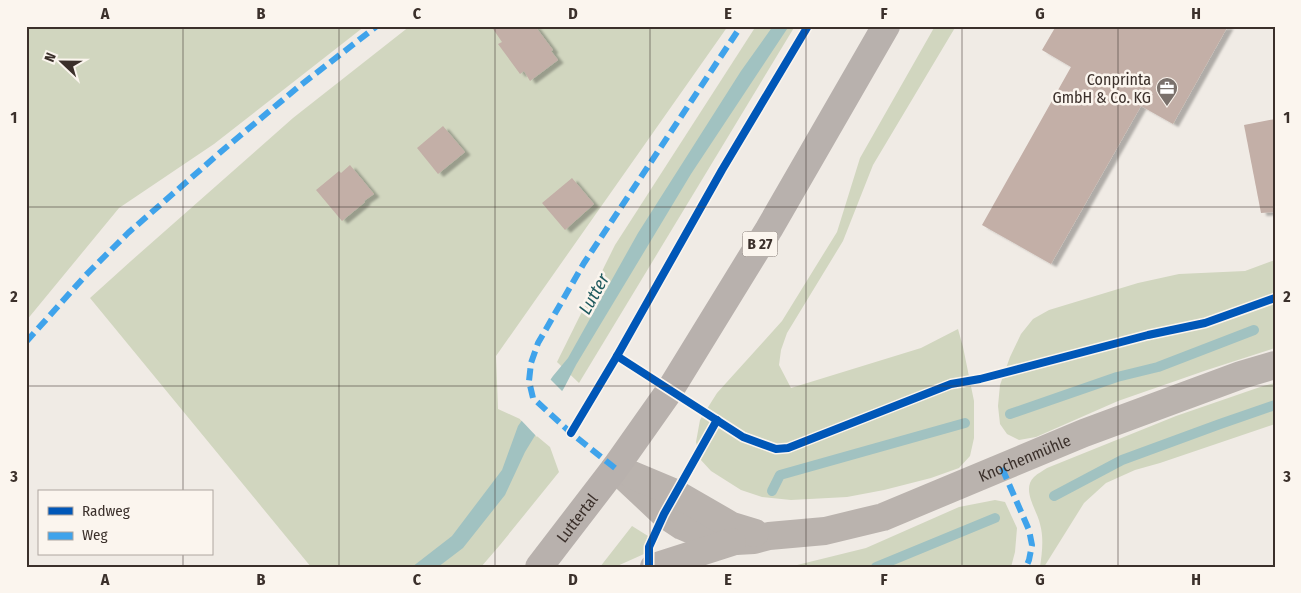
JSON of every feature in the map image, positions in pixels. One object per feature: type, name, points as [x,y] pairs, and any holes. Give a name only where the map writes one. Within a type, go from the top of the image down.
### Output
[{"type":"main road","name":"B 27","points":[[615,468],[670,390],[737,284],[886,26]]},
{"type":"main road","name":"Luttertal","points":[[539,567],[615,468]]},
{"type":"street","name":"Knochenmühle","points":[[615,468],[664,514],[682,526],[703,535],[736,541],[754,540],[769,536],[826,532],[883,518],[1084,433],[1241,375],[1275,365]]},
{"type":"street","name":"Knochenmühle","points":[[615,468],[675,494],[732,526],[769,536]]},
{"type":"street","points":[[654,567],[736,541]]},
{"type":"green space","points":[[26,26],[365,26],[214,144],[119,208],[26,321]]},
{"type":"green space","points":[[410,26],[728,26],[496,356],[498,409],[520,419],[550,447],[559,472],[481,567],[311,567],[90,298],[293,118]]},
{"type":"green space","points":[[756,26],[795,26],[579,383],[557,362],[615,245]]},
{"type":"green space","points":[[935,26],[956,26],[873,165],[843,241],[787,333],[781,350],[779,365],[791,388],[921,348],[958,329],[974,401],[974,438],[970,456],[959,468],[931,478],[847,497],[791,500],[762,497],[741,490],[711,471],[700,459],[696,442],[700,420],[717,393],[782,321],[837,232],[860,158]]},
{"type":"green space","points":[[1275,260],[1275,348],[1118,401],[1036,437],[1019,440],[1007,434],[1000,424],[998,406],[1000,385],[1021,334],[1033,319],[1049,310],[1138,283],[1179,274],[1245,271]]},
{"type":"green space","points":[[1275,383],[1275,424],[1135,470],[1106,483],[1084,503],[1044,567],[1040,567],[1042,535],[1029,494],[1030,482],[1036,476],[1047,468],[1176,416]]},
{"type":"green space","points":[[995,500],[1005,502],[1017,528],[1015,552],[1011,567],[789,567],[866,548],[959,507]]},
{"type":"green space","points":[[632,526],[648,536],[644,547],[644,554],[615,567],[600,567]]},
{"type":"water","points":[[773,26],[789,26],[691,174],[525,452],[505,495],[463,548],[438,567],[412,567],[452,536],[502,470],[518,426],[568,358],[638,233],[741,71]]},
{"type":"pier","points":[[549,378],[564,393],[537,437],[520,419]]},
{"type":"building","points":[[491,26],[535,26],[558,60],[530,81],[524,71],[520,74],[498,44],[502,42]]},
{"type":"building","points":[[1056,26],[1228,26],[1173,124],[1141,106],[1051,264],[982,225],[1071,67],[1042,50]]},
{"type":"building","points":[[1275,119],[1275,212],[1261,213],[1244,125]]},
{"type":"building","points":[[443,126],[465,152],[438,174],[417,148]]},
{"type":"building","points":[[350,165],[374,194],[342,221],[316,190],[339,171],[341,173]]},
{"type":"building","points":[[572,178],[594,204],[565,230],[542,203]]},
{"type":"waterway","points":[[1010,414],[1117,377],[1158,367],[1254,330]]},
{"type":"waterway","points":[[1054,496],[1122,460],[1275,405]]},
{"type":"waterway","points":[[772,491],[780,475],[965,423]]},
{"type":"waterway","points":[[876,567],[995,518]]},
{"type":"marked path","points":[[26,342],[86,275],[128,233],[297,88],[377,26]]},
{"type":"marked path","points":[[615,468],[571,433],[533,398],[529,381],[531,363],[538,343],[584,263],[741,26]]},
{"type":"marked path","points":[[1002,468],[1029,530],[1032,545],[1026,567]]},
{"type":"cycle path","points":[[571,433],[617,356],[722,170],[808,26]]},
{"type":"cycle path","points":[[617,356],[743,437],[776,449],[788,448],[951,384],[980,379],[1148,335],[1205,323],[1275,298]]},
{"type":"cycle path","points":[[649,567],[649,547],[664,514],[717,420]]},
{"type":"place","name":"Conprinta GmbH & Co. KG","points":[[1167,107]]},
{"type":"water label","name":"Lutter","points":[[594,294]]}]
